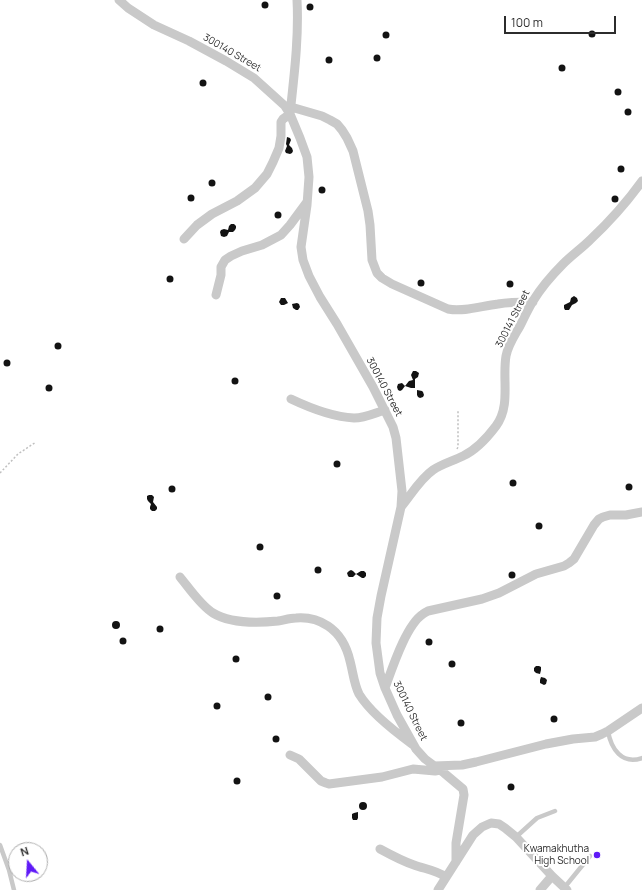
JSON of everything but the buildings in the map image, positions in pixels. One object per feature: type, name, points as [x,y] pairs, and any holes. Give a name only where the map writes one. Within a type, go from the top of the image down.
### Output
[{"type":"street","name":"300140 Street","points":[[119,0],[128,8],[154,25],[226,61],[254,78],[290,111],[307,157],[309,177],[308,200],[301,247],[303,260],[309,276],[320,297],[370,381],[393,427],[396,438],[402,491],[401,507],[377,618],[376,643],[380,673],[397,715],[414,745],[425,759],[463,790],[464,795],[456,843],[456,862]]},
{"type":"street","points":[[184,238],[197,225],[212,214],[237,201],[256,188],[267,174],[273,162],[279,148],[281,122],[290,111],[298,30],[297,0]]},
{"type":"street","points":[[290,111],[322,116],[337,124],[347,138],[352,151],[368,211],[372,260],[377,273],[382,278],[448,309],[465,310],[498,304],[533,302]]},
{"type":"street","name":"300141 Street","points":[[401,507],[432,471],[464,456],[475,449],[485,440],[497,425],[504,410],[506,354],[533,302],[563,263],[591,240],[627,201],[642,181]]},
{"type":"street","points":[[216,295],[221,275],[221,267],[225,260],[242,251],[262,245],[281,235],[308,200]]},
{"type":"street","points":[[291,399],[310,408],[340,416],[355,418],[385,410]]},
{"type":"street","points":[[385,688],[398,652],[408,632],[422,614],[428,611],[467,603],[500,593],[536,574],[564,566],[574,559],[599,519],[610,515],[626,515],[642,512]]},
{"type":"street","points":[[180,577],[204,606],[223,618],[240,622],[280,621],[296,618],[308,618],[328,626],[336,632],[346,649],[356,685],[363,700],[371,710],[414,745]]},
{"type":"street","points":[[290,755],[299,759],[322,781],[329,784],[382,777],[413,769],[435,770],[437,768],[476,762],[546,744],[595,737],[608,732],[642,708]]},
{"type":"street","points":[[438,890],[473,835],[482,827],[491,823],[499,824],[516,837],[566,889]]},
{"type":"street","points":[[380,849],[398,859],[436,872],[446,878]]},
{"type":"street","points":[[540,890],[552,876]]},
{"type":"lane","points":[[608,732],[609,740],[615,752],[624,758],[631,760],[638,760],[642,758]]},
{"type":"lane","points":[[516,837],[537,818],[555,811]]},
{"type":"lane","points":[[0,845],[14,890]]},
{"type":"lane","points":[[566,889],[590,856]]},
{"type":"path","points":[[453,460],[458,447],[458,411]]},
{"type":"path","points":[[0,473],[18,454],[36,442]]},
{"type":"place","name":"Kwamakhutha High School","points":[[597,855]]}]
